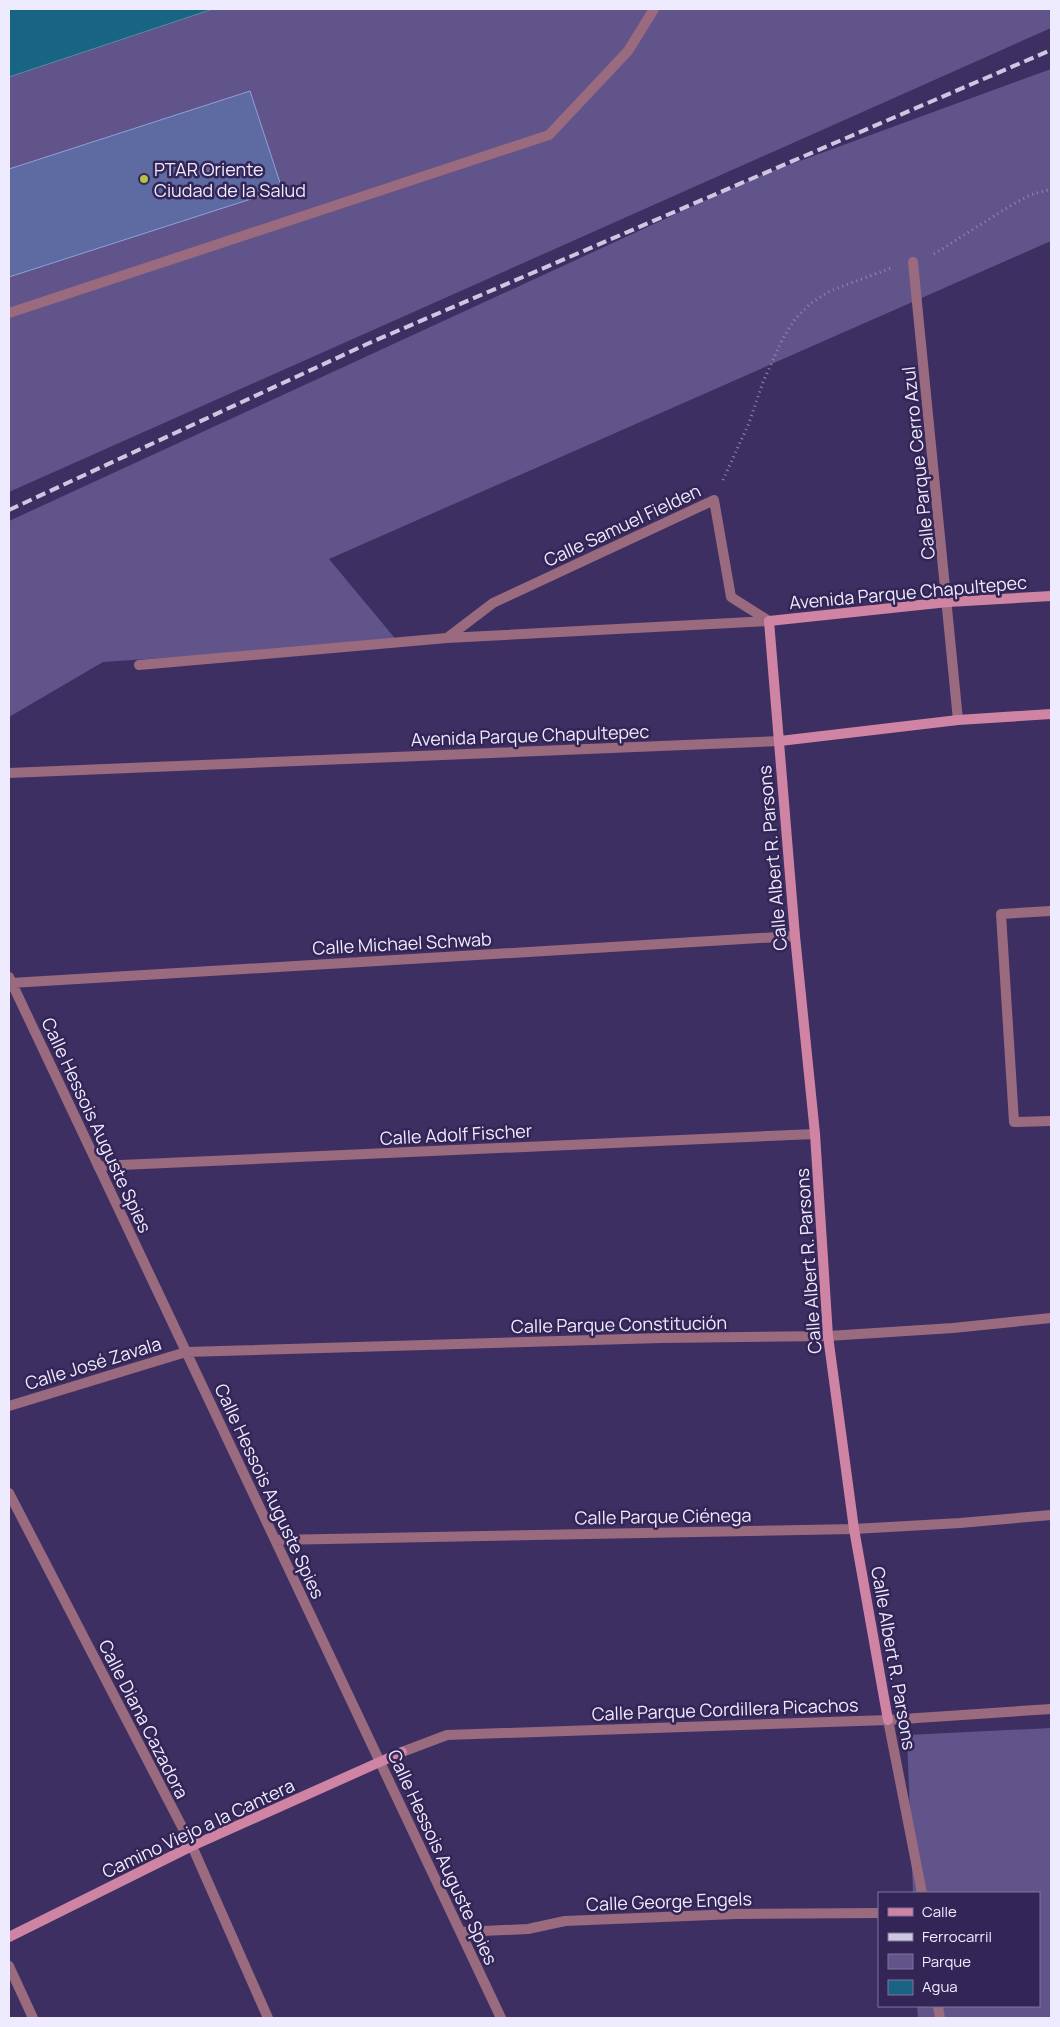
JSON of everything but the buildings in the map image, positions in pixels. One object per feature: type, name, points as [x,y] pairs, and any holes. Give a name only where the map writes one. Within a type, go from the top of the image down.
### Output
[{"type":"street","points":[[9,313],[550,135],[628,51],[654,9]]},
{"type":"street","name":"Calle Parque Cerro Azul","points":[[913,262],[948,602],[958,720]]},
{"type":"street","name":"Calle Samuel Fielden","points":[[447,638],[493,603],[714,500],[731,597],[769,621]]},
{"type":"street","name":"Avenida Parque Chapultepec","points":[[139,665],[447,638],[769,621],[948,602],[1051,596]]},
{"type":"street","name":"Calle Albert R. Parsons","points":[[769,621],[795,936],[816,1134],[828,1336],[854,1529],[888,1720],[922,1892]]},
{"type":"street","name":"Avenida Parque Chapultepec","points":[[9,773],[780,741],[958,720],[1051,714]]},
{"type":"street","points":[[1051,911],[1000,914],[1014,1122],[1051,1121]]},
{"type":"street","name":"Calle Michael Schwab","points":[[10,982],[795,936]]},
{"type":"street","name":"Calle Hessois Auguste Spies","points":[[10,982],[502,2018]]},
{"type":"street","name":"Calle Adolf Fischer","points":[[98,1166],[816,1134]]},
{"type":"street","name":"Calle Parque Constitución","points":[[186,1352],[661,1338],[828,1336],[953,1328],[1051,1318]]},
{"type":"street","name":"Calle José Zavala","points":[[9,1406],[186,1352]]},
{"type":"street","name":"Calle Diana Cazadora","points":[[9,1492],[192,1846],[268,2018]]},
{"type":"street","name":"Calle Parque Ciénega","points":[[275,1540],[854,1529],[960,1523],[1051,1515]]},
{"type":"street","name":"Calle Parque Cordillera Picachos","points":[[402,1752],[447,1735],[888,1720],[1051,1709]]},
{"type":"street","name":"Camino Viejo a la Cantera","points":[[9,1937],[192,1846],[402,1752]]},
{"type":"street","name":"Calle George Engels","points":[[461,1932],[528,1928],[565,1921],[584,1920],[736,1914],[878,1913]]},
{"type":"street","points":[[9,1966],[33,2018]]},
{"type":"path","points":[[714,500],[749,423],[763,382],[782,340],[795,320],[811,303],[830,291],[933,254],[953,244],[990,217],[1030,196],[1051,189]]},
{"type":"green space","points":[[213,9],[1051,9],[1051,28],[9,492],[9,77]]},
{"type":"green space","points":[[1051,69],[1051,241],[329,559],[398,642],[103,662],[9,717],[9,521],[756,177]]},
{"type":"green space","points":[[1051,1728],[1051,2018],[918,2018],[917,2007],[1040,2007],[1040,1892],[913,1892],[907,1735]]},
{"type":"water","points":[[9,9],[213,9],[9,77]]},
{"type":"railway","points":[[9,510],[367,344],[1051,50]]},
{"type":"place","name":"PTAR Oriente Ciudad de la Salud","points":[[144,179]]}]
